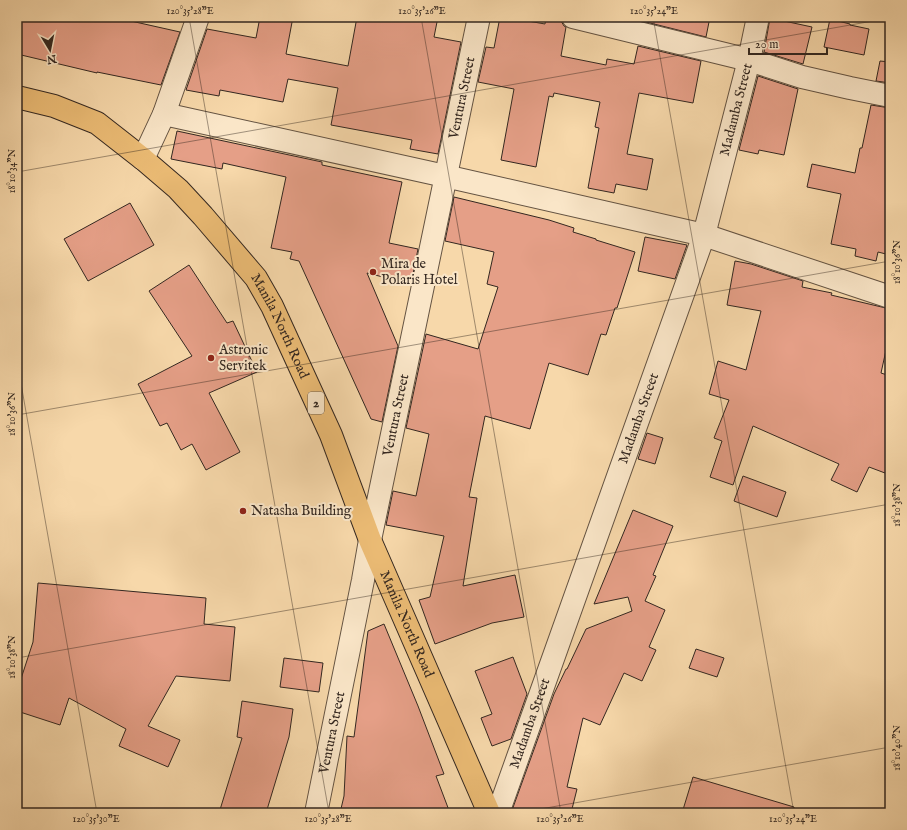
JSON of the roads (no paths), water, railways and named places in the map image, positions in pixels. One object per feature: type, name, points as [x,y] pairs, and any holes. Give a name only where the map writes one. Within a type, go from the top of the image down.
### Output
[{"type":"highway","name":"Manila North Road","points":[[17,97],[54,106],[97,123],[178,189],[256,278],[272,306],[331,435],[370,540],[489,813]]},
{"type":"street","points":[[143,159],[164,114],[198,17]]},
{"type":"street","name":"Ventura Street","points":[[316,813],[370,540],[479,17]]},
{"type":"street","points":[[573,17],[749,60],[802,77],[890,96]]},
{"type":"street","name":"Madamba Street","points":[[498,813],[704,235],[749,60],[758,17]]},
{"type":"street","points":[[164,114],[704,235],[890,297]]},
{"type":"place","name":"Mira de Polaris Hotel","points":[[373,272]]},
{"type":"place","name":"Astronic Servitek","points":[[211,358]]},
{"type":"place","name":"Natasha Building","points":[[243,511]]}]
